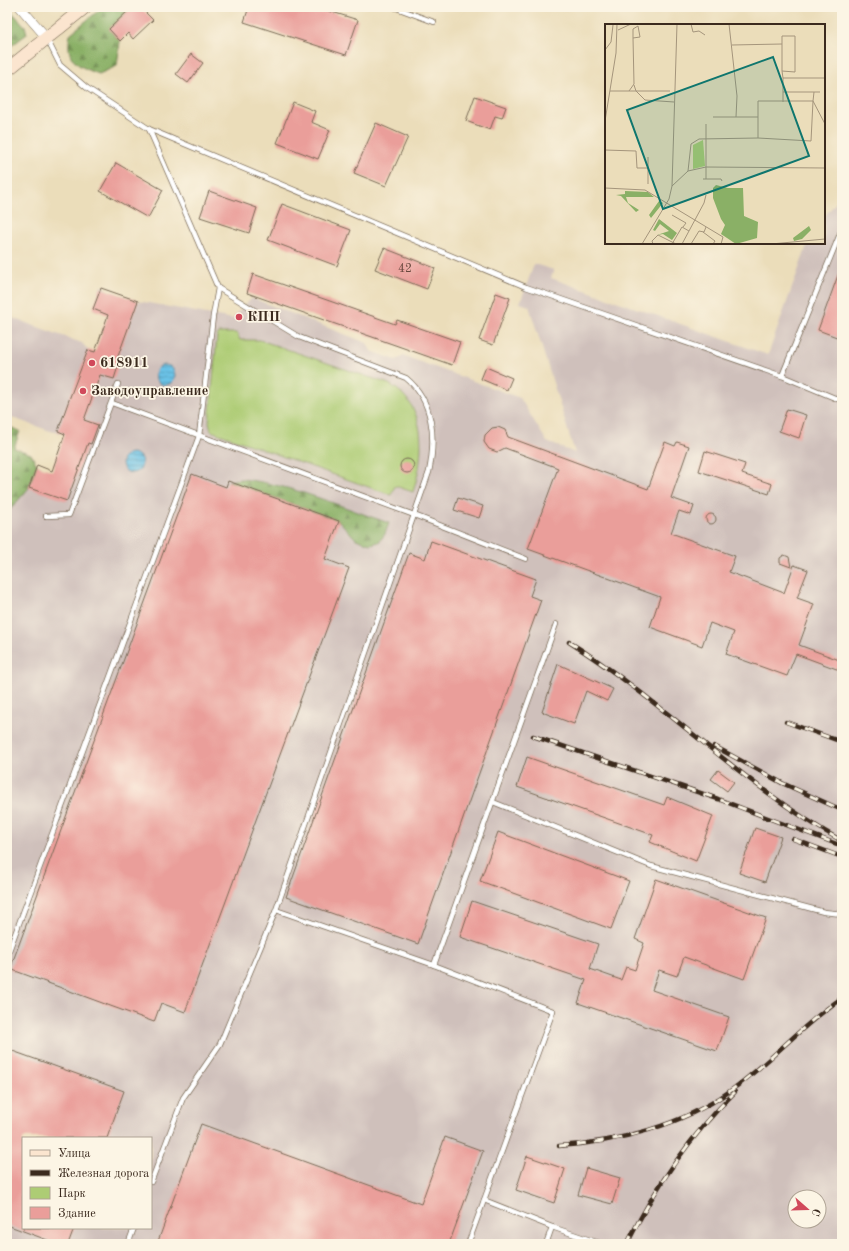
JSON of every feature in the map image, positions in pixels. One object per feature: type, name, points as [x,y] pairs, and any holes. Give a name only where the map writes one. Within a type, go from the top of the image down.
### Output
[{"type":"street","points":[[20,7],[46,38]]},
{"type":"street","points":[[7,70],[85,7]]},
{"type":"lane","points":[[394,7],[434,22]]},
{"type":"lane","points":[[46,38],[60,65],[88,88],[149,129],[526,287],[782,376],[842,401]]},
{"type":"lane","points":[[7,956],[199,436],[213,316],[218,288],[149,129]]},
{"type":"lane","points":[[782,376],[842,229]]},
{"type":"lane","points":[[152,1179],[183,1098],[220,1044],[276,910],[429,472],[433,445],[433,432],[428,409],[416,387],[396,373],[299,337],[218,288]]},
{"type":"lane","points":[[46,516],[69,515],[118,384]]},
{"type":"lane","points":[[112,403],[414,515],[526,559]]},
{"type":"lane","points":[[434,965],[494,802],[556,624]]},
{"type":"lane","points":[[494,802],[651,866],[824,912],[842,914]]},
{"type":"lane","points":[[276,910],[434,965],[553,1011],[468,1244]]},
{"type":"lane","points":[[484,1200],[552,1227],[602,1244]]},
{"type":"lane","points":[[546,1244],[552,1227]]},
{"type":"lane","points":[[128,1244],[134,1229]]},
{"type":"shaded area","points":[[842,195],[842,1244],[7,1244],[7,513],[28,489],[37,465],[52,471],[65,434],[50,431],[7,416],[7,316],[82,343],[88,350],[95,352],[108,315],[93,309],[101,286],[106,287],[105,289],[138,301],[233,319],[252,298],[367,343],[371,351],[396,360],[404,356],[520,398],[547,442],[575,453],[529,306],[520,303],[534,264],[554,270],[551,278],[768,355],[808,244],[825,244],[825,216]]},
{"type":"green space","points":[[7,7],[25,26],[27,34],[7,49],[7,37],[10,34],[7,29]]},
{"type":"green space","points":[[103,7],[132,7],[109,29],[120,41],[117,66],[99,74],[78,65],[74,61],[69,50],[69,43],[70,34]]},
{"type":"green space","points":[[219,333],[237,333],[240,340],[260,340],[389,384],[402,393],[411,405],[417,418],[420,432],[420,462],[413,492],[395,486],[391,495],[211,431],[209,422],[217,336]]},
{"type":"green space","points":[[7,426],[20,431],[14,448],[31,454],[37,465],[28,489],[7,513]]},
{"type":"green space","points":[[241,479],[297,491],[389,523],[385,534],[379,542],[370,544],[356,539],[339,521],[228,481]]},
{"type":"water","points":[[165,365],[172,368],[175,375],[172,382],[165,385],[158,382],[155,375],[158,368]]},
{"type":"water","points":[[132,453],[139,456],[142,463],[139,470],[132,473],[125,470],[122,463],[125,456]]},
{"type":"building","points":[[132,7],[140,7],[153,20],[133,39],[128,33],[120,41],[109,29]]},
{"type":"building","points":[[249,7],[316,7],[358,20],[346,55],[244,22]]},
{"type":"building","points":[[191,54],[203,63],[188,83],[176,74]]},
{"type":"building","points":[[475,96],[506,107],[502,118],[495,116],[490,130],[466,121]]},
{"type":"building","points":[[293,102],[315,111],[311,122],[330,130],[318,159],[277,143]]},
{"type":"building","points":[[376,123],[408,137],[386,186],[354,173]]},
{"type":"building","points":[[116,163],[163,190],[148,218],[100,191]]},
{"type":"building","points":[[209,191],[257,208],[249,233],[200,217]]},
{"type":"building","points":[[282,204],[351,230],[337,266],[268,240]]},
{"type":"building","points":[[384,248],[435,268],[427,289],[375,269]]},
{"type":"building","points":[[841,267],[842,268],[842,339],[818,330]]},
{"type":"building","points":[[253,274],[395,324],[397,320],[460,342],[452,365],[247,293]]},
{"type":"building","name":"Заводоуправление","points":[[101,288],[138,301],[117,359],[120,360],[114,379],[100,375],[84,420],[98,425],[91,444],[88,443],[67,501],[29,488],[37,465],[52,471],[65,434],[58,431],[70,397],[88,350],[95,352],[108,315],[93,309]]},
{"type":"building","points":[[496,293],[510,298],[493,345],[479,340]]},
{"type":"building","points":[[486,367],[512,378],[507,390],[481,379]]},
{"type":"building","points":[[787,409],[806,415],[799,438],[779,431]]},
{"type":"building","points":[[498,427],[505,430],[508,437],[648,489],[665,442],[675,446],[677,442],[689,446],[671,498],[694,506],[691,515],[679,511],[671,533],[735,556],[729,572],[784,593],[794,565],[808,570],[797,598],[814,604],[799,645],[842,661],[842,671],[796,654],[787,676],[726,654],[734,632],[710,623],[702,646],[650,627],[660,597],[528,549],[558,468],[505,448],[497,452],[489,449],[484,442],[485,435],[492,428]]},
{"type":"building","points":[[705,451],[745,464],[742,474],[772,484],[769,494],[699,471]]},
{"type":"building","points":[[404,459],[410,459],[414,463],[414,469],[410,473],[404,473],[400,469],[400,463]]},
{"type":"building","points":[[192,474],[226,487],[228,481],[339,521],[325,559],[349,568],[185,1012],[161,1003],[154,1022],[10,969]]},
{"type":"building","points":[[458,498],[483,506],[479,518],[454,510]]},
{"type":"building","points":[[709,514],[713,514],[715,515],[715,523],[709,524],[706,521],[706,517]]},
{"type":"building","points":[[431,541],[536,579],[530,596],[541,600],[418,944],[286,897],[409,553],[425,559]]},
{"type":"building","points":[[784,555],[789,557],[791,567],[780,563],[780,558]]},
{"type":"building","points":[[558,664],[613,689],[607,701],[586,691],[574,724],[542,712]]},
{"type":"building","points":[[527,757],[664,805],[667,797],[713,816],[696,861],[650,842],[653,835],[517,787]]},
{"type":"building","points":[[718,770],[734,782],[727,791],[711,779]]},
{"type":"building","points":[[755,828],[781,837],[765,882],[739,873]]},
{"type":"building","points":[[498,832],[629,881],[611,929],[480,881]]},
{"type":"building","points":[[656,879],[766,918],[744,979],[684,957],[677,976],[659,970],[652,990],[729,1017],[717,1051],[578,1003],[586,980],[460,937],[472,901],[598,944],[590,969],[621,980],[626,967],[635,970],[644,943],[635,939]]},
{"type":"building","points":[[7,1049],[124,1091],[107,1137],[22,1137],[22,1229],[74,1229],[68,1244],[58,1244],[7,1225]]},
{"type":"building","points":[[201,1124],[421,1204],[445,1137],[483,1151],[449,1244],[157,1244]]},
{"type":"building","points":[[527,1156],[565,1169],[554,1203],[516,1190]]},
{"type":"building","points":[[586,1168],[620,1178],[612,1204],[578,1195]]},
{"type":"railway","points":[[569,642],[638,691],[737,770],[771,795],[842,841]]},
{"type":"railway","points":[[786,722],[842,742]]},
{"type":"railway","points":[[533,736],[718,799],[842,846]]},
{"type":"railway","points":[[714,746],[782,783],[842,810]]},
{"type":"railway","points":[[793,839],[842,857]]},
{"type":"railway","points":[[559,1146],[604,1141],[626,1136],[670,1123],[691,1114],[711,1103],[745,1080],[813,1020],[842,998]]},
{"type":"railway","points":[[627,1244],[661,1183],[703,1126],[735,1092]]},
{"type":"place","name":"КПП","points":[[239,317]]},
{"type":"place","name":"618911","points":[[92,363]]},
{"type":"place","name":"Заводоуправление","points":[[83,391]]}]
